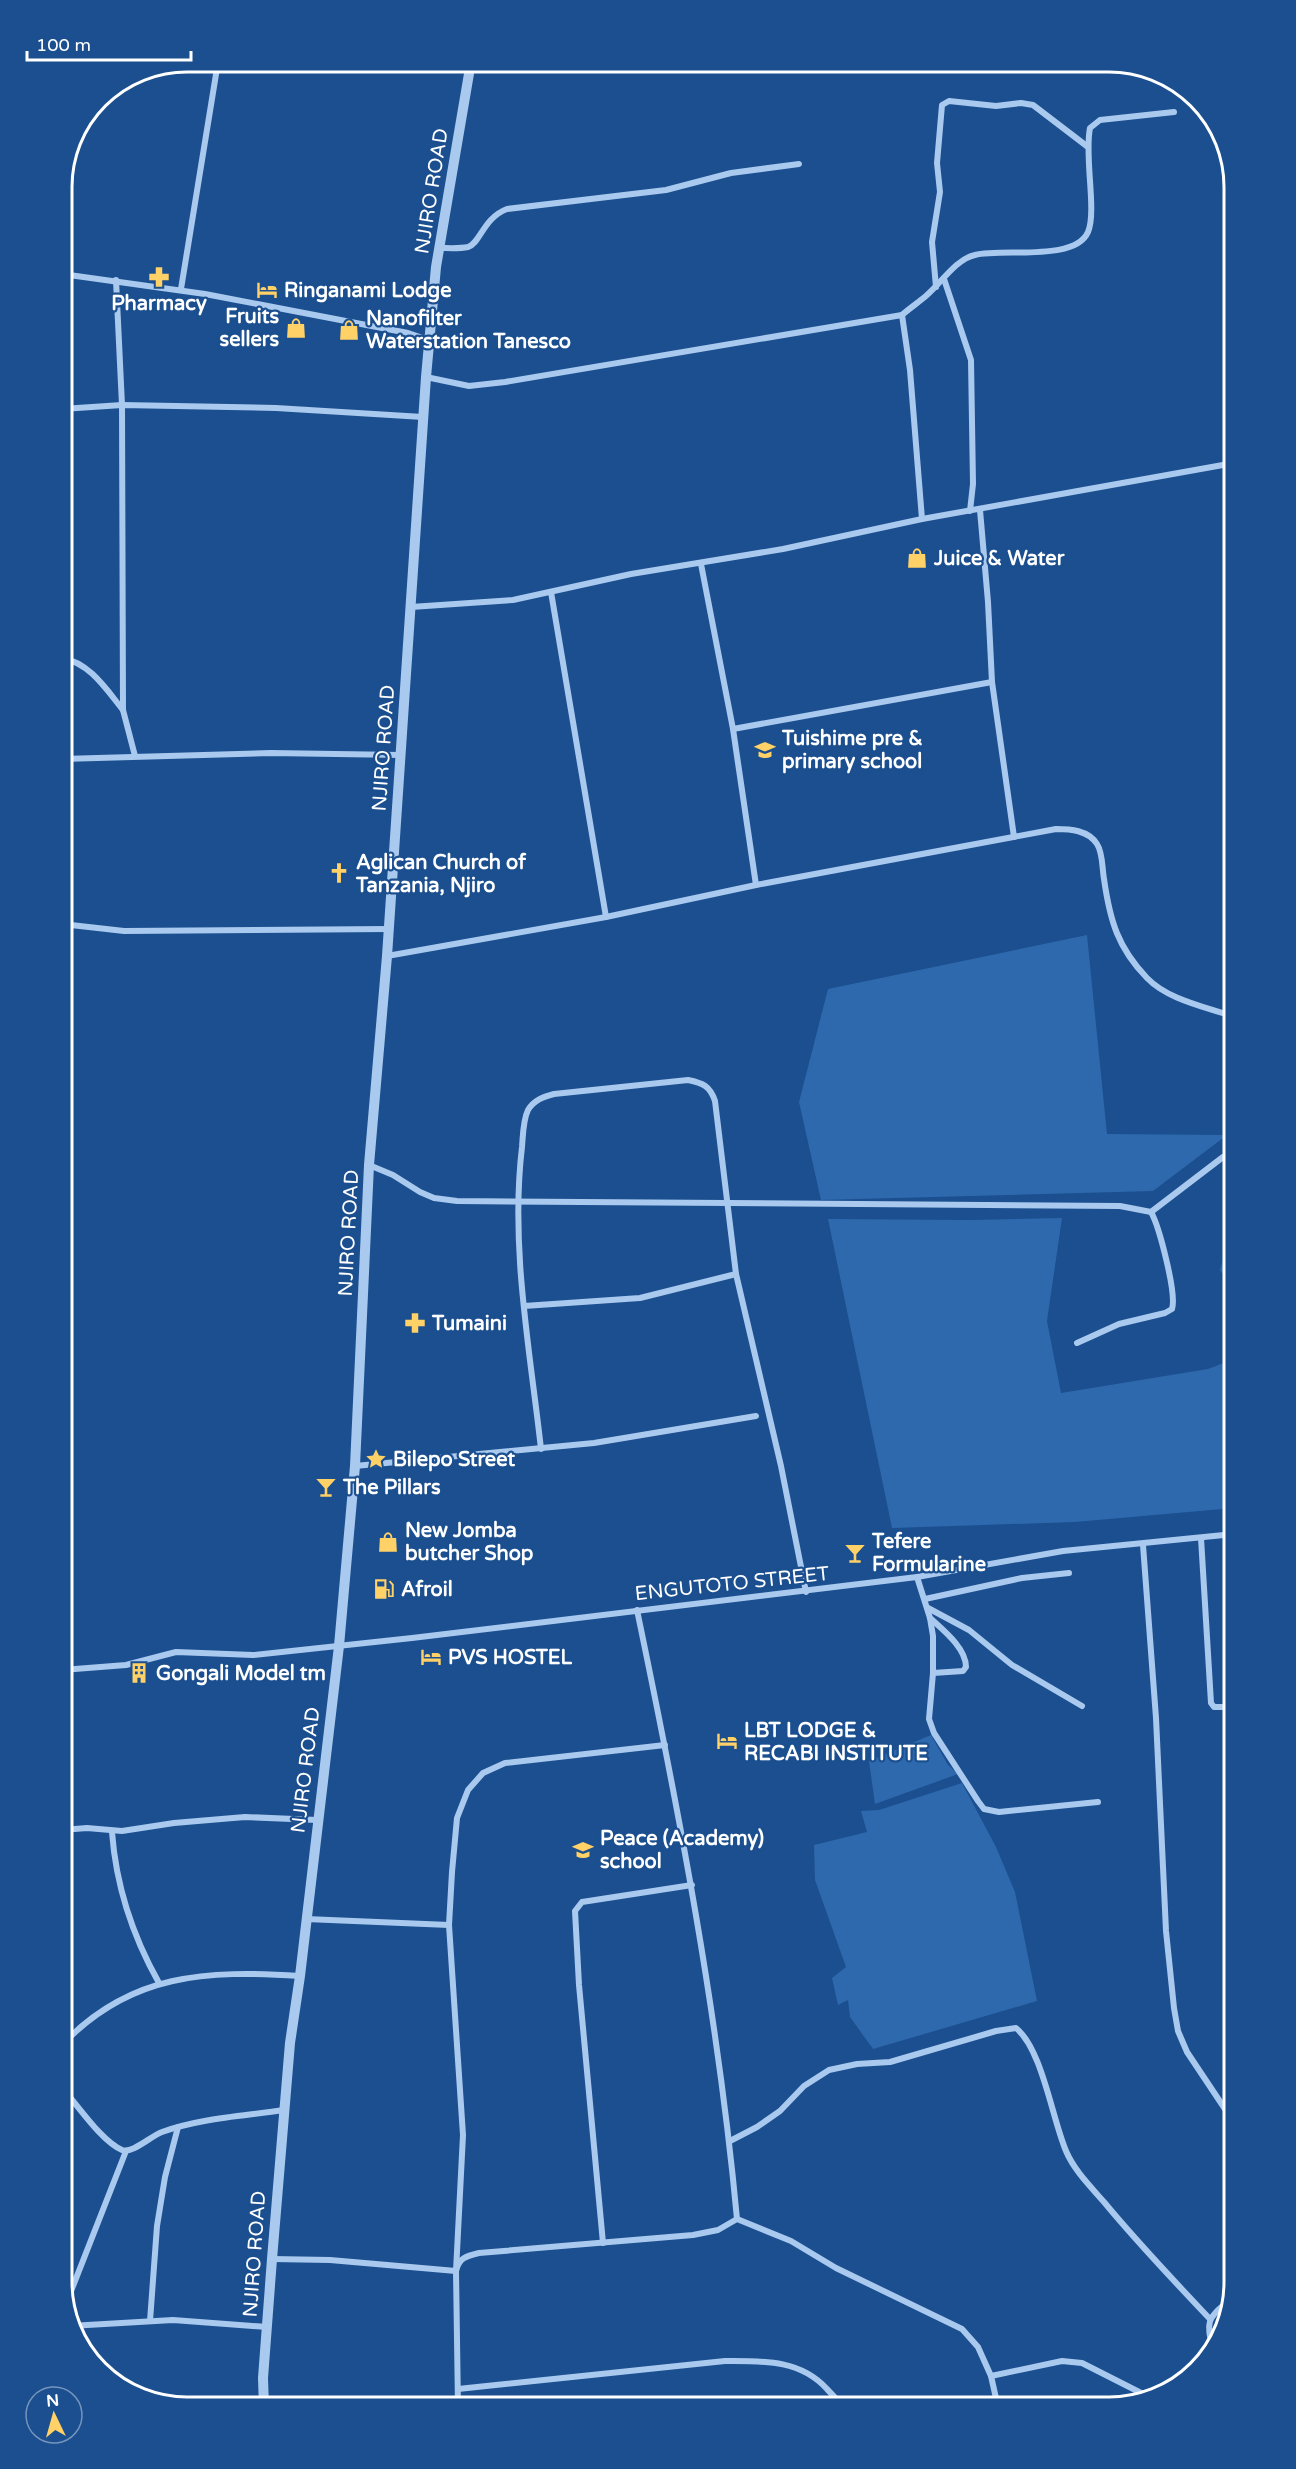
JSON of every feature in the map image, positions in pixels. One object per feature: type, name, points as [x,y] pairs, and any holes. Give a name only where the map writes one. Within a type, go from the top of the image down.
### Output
[{"type":"street","points":[[181,290],[216,72]]},
{"type":"street","name":"NJIRO ROAD","points":[[264,2397],[263,2378],[290,2043],[339,1646],[356,1466],[369,1165],[389,929],[429,340],[439,248],[469,72]]},
{"type":"street","points":[[936,287],[932,242],[940,192],[937,163],[942,105],[949,101],[996,106],[1022,103],[1033,105],[1088,147]]},
{"type":"street","points":[[426,377],[469,386],[505,382],[902,315],[936,287],[961,261],[974,255],[992,252],[1052,251],[1069,248],[1079,243],[1088,233],[1090,218],[1088,147],[1090,128],[1100,120],[1174,112]]},
{"type":"street","points":[[439,248],[469,247],[478,240],[489,219],[507,209],[666,190],[731,173],[799,164]]},
{"type":"street","points":[[72,275],[181,290],[408,333],[429,340]]},
{"type":"street","points":[[944,279],[971,360],[973,484],[970,511]]},
{"type":"street","points":[[116,280],[122,405],[123,710],[135,756]]},
{"type":"street","points":[[902,315],[910,370],[922,519]]},
{"type":"street","points":[[72,408],[122,405],[276,408],[423,417]]},
{"type":"street","points":[[411,607],[513,600],[631,574],[701,564],[922,519],[1224,465]]},
{"type":"street","points":[[980,510],[992,682],[1014,837]]},
{"type":"street","points":[[701,564],[733,729],[756,885]]},
{"type":"street","points":[[551,592],[606,917]]},
{"type":"street","points":[[72,660],[88,669],[123,710]]},
{"type":"street","points":[[733,729],[992,682]]},
{"type":"street","points":[[72,759],[271,753],[401,755]]},
{"type":"street","points":[[387,956],[606,917],[756,885],[1056,829],[1071,829],[1088,835],[1097,843],[1101,853],[1108,907],[1114,929],[1123,948],[1147,978],[1160,990],[1224,1013]]},
{"type":"street","points":[[72,925],[124,931],[389,929]]},
{"type":"street","points":[[542,1449],[524,1306],[518,1200],[526,1115],[534,1102],[554,1094],[688,1080],[700,1082],[711,1088],[715,1101],[736,1274],[781,1466],[806,1592]]},
{"type":"street","points":[[1150,1212],[1223,1157]]},
{"type":"street","points":[[369,1165],[393,1175],[434,1198],[457,1201],[1120,1206],[1150,1212],[1156,1222],[1161,1240],[1174,1306],[1165,1313],[1119,1324],[1077,1343]]},
{"type":"street","points":[[524,1306],[640,1298],[736,1274]]},
{"type":"street","points":[[356,1466],[542,1449],[658,1433],[756,1416]]},
{"type":"street","name":"ENGUTOTO STREET","points":[[72,1669],[126,1665],[183,1652],[253,1655],[806,1592],[917,1577],[1063,1551],[1143,1545],[1224,1535]]},
{"type":"street","points":[[1201,1538],[1211,1703],[1214,1707],[1224,1708]]},
{"type":"street","points":[[1143,1545],[1156,1718],[1166,1931],[1174,2008],[1178,2031],[1186,2052],[1224,2108]]},
{"type":"street","points":[[925,1599],[1022,1578],[1069,1572]]},
{"type":"street","points":[[917,1577],[930,1618],[933,1673],[929,1709],[934,1733],[984,1809],[999,1812],[1098,1802]]},
{"type":"street","points":[[927,1607],[969,1630],[1012,1665],[1082,1706]]},
{"type":"street","points":[[637,1610],[692,1885],[730,2141],[737,2219]]},
{"type":"street","points":[[930,1618],[954,1643],[966,1662],[963,1671],[933,1673]]},
{"type":"street","points":[[458,2397],[456,2271],[463,2135],[449,1925],[457,1818],[468,1790],[483,1773],[505,1763],[665,1745]]},
{"type":"street","points":[[72,1829],[87,1828],[112,1832],[245,1817],[317,1820]]},
{"type":"street","points":[[112,1832],[124,1904],[140,1947],[159,1983]]},
{"type":"street","points":[[603,2243],[579,1985],[575,1911],[582,1902],[692,1885]]},
{"type":"street","points":[[305,1919],[449,1925]]},
{"type":"street","points":[[72,2037],[94,2018],[121,2001],[159,1983],[219,1974],[300,1976]]},
{"type":"street","points":[[730,2141],[757,2127],[780,2111],[804,2086],[830,2070],[857,2064],[890,2062],[996,2031],[1016,2028],[1028,2041],[1039,2067],[1068,2157],[1081,2176],[1127,2230],[1209,2318]]},
{"type":"street","points":[[72,2099],[104,2136],[126,2151],[133,2150],[155,2135],[178,2127],[284,2110]]},
{"type":"street","points":[[150,2321],[157,2226],[164,2183],[178,2127]]},
{"type":"street","points":[[72,2288],[126,2151]]},
{"type":"street","points":[[456,2271],[458,2262],[478,2253],[693,2235],[718,2230],[737,2219]]},
{"type":"street","points":[[737,2219],[791,2241],[836,2268],[962,2329],[978,2347],[991,2376],[996,2397]]},
{"type":"street","points":[[272,2259],[330,2260],[456,2271]]},
{"type":"street","points":[[1210,2336],[1209,2318],[1221,2308]]},
{"type":"street","points":[[81,2325],[150,2321],[267,2327]]},
{"type":"street","points":[[458,2389],[725,2361],[758,2361],[796,2366],[823,2384],[835,2397]]},
{"type":"street","points":[[991,2376],[1062,2361],[1082,2363],[1140,2393]]},
{"type":"shaded area","points":[[1087,935],[1107,1134],[1224,1135],[1224,1137],[1153,1191],[821,1200],[799,1102],[828,989]]},
{"type":"shaded area","points":[[1062,1218],[1047,1321],[1061,1393],[1208,1369],[1224,1363],[1224,1509],[1075,1522],[892,1528],[828,1219]]},
{"type":"shaded area","points":[[1224,1256],[1224,1276],[1220,1270]]},
{"type":"shaded area","points":[[931,1735],[948,1765],[958,1774],[875,1804],[869,1761]]},
{"type":"shaded area","points":[[962,1783],[996,1847],[1015,1892],[1037,2001],[873,2049],[850,2017],[848,2000],[838,2005],[832,1978],[846,1967],[815,1880],[814,1845],[867,1832],[861,1811],[879,1810]]},
{"type":"place","name":"Pharmacy","points":[[159,277]]},
{"type":"place","name":"Ringanami Lodge","points":[[267,290]]},
{"type":"place","name":"Fruits sellers","points":[[296,328]]},
{"type":"place","name":"Nanofilter Waterstation Tanesco","points":[[349,330]]},
{"type":"place","name":"Juice & Water","points":[[917,558]]},
{"type":"place","name":"Tuishime pre & primary school","points":[[765,750]]},
{"type":"place","name":"Aglican Church of Tanzania, Njiro","points":[[339,873]]},
{"type":"place","name":"Tumaini","points":[[415,1323]]},
{"type":"place","name":"Bilepo Street","points":[[376,1459]]},
{"type":"place","name":"The Pillars","points":[[326,1487]]},
{"type":"place","name":"New Jomba butcher Shop","points":[[388,1542]]},
{"type":"place","name":"Tefere Formularine","points":[[855,1553]]},
{"type":"place","name":"Afroil","points":[[384,1589]]},
{"type":"place","name":"PVS HOSTEL","points":[[431,1657]]},
{"type":"place","name":"Gongali Model tm","points":[[139,1673]]},
{"type":"place","name":"LBT LODGE & RECABI INSTITUTE","points":[[727,1741]]},
{"type":"place","name":"Peace (Academy) school","points":[[583,1850]]}]
